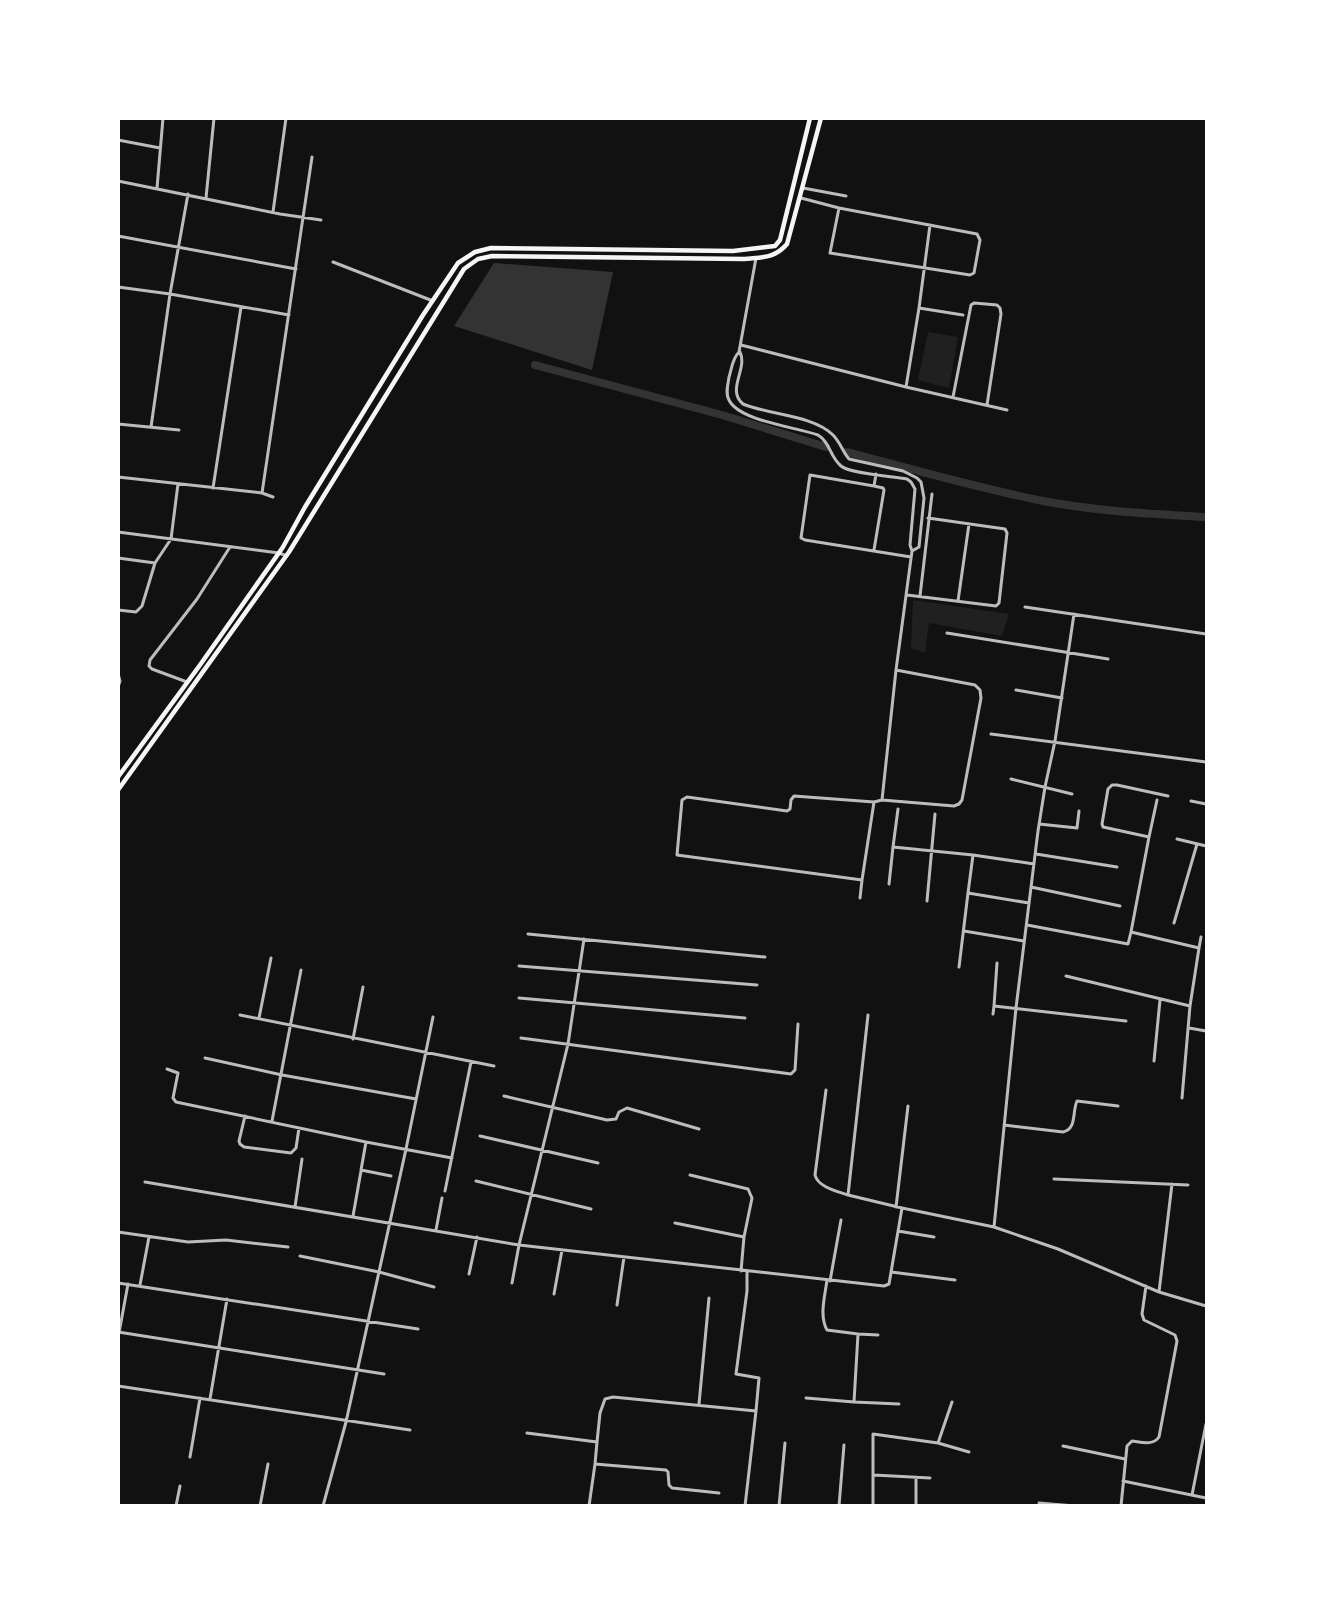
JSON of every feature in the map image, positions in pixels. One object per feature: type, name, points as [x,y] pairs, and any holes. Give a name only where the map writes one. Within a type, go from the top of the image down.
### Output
[{"type":"main road","points":[[119,775],[279,552],[458,263],[475,252],[492,248],[733,251],[775,246],[780,240],[810,118]]},
{"type":"main road","points":[[118,790],[287,556],[464,269],[478,259],[492,256],[756,258],[779,253],[787,244],[821,118]]},
{"type":"street","points":[[157,188],[163,118]]},
{"type":"street","points":[[206,198],[214,118]]},
{"type":"street","points":[[273,212],[286,118]]},
{"type":"street","points":[[118,140],[160,148]]},
{"type":"street","points":[[262,493],[312,156]]},
{"type":"street","points":[[118,181],[303,219],[321,220]]},
{"type":"street","points":[[803,188],[846,196]]},
{"type":"street","points":[[151,427],[170,294],[188,194]]},
{"type":"street","points":[[801,198],[839,208],[977,234],[980,240],[974,273],[972,275],[830,253],[839,208]]},
{"type":"street","points":[[906,387],[930,225]]},
{"type":"street","points":[[118,236],[296,269]]},
{"type":"street","points":[[756,258],[741,345],[734,357],[727,392],[728,399],[736,409],[750,416],[818,435],[826,442],[836,460],[844,468],[904,478],[911,482],[915,489],[913,525],[909,545],[912,551],[882,800]]},
{"type":"street","points":[[333,262],[433,301]]},
{"type":"street","points":[[118,287],[289,315]]},
{"type":"street","points":[[953,398],[970,306],[974,303],[997,305],[1001,314],[987,405]]},
{"type":"street","points":[[213,488],[241,307]]},
{"type":"street","points":[[919,308],[963,315]]},
{"type":"street","points":[[741,345],[1007,410]]},
{"type":"street","points":[[739,352],[743,359],[736,392],[740,401],[822,428],[834,436],[849,459],[906,472],[917,478],[922,486],[924,498],[919,547],[912,551]]},
{"type":"street","points":[[727,392],[736,392]]},
{"type":"street","points":[[750,416],[753,407]]},
{"type":"street","points":[[118,424],[178,430]]},
{"type":"street","points":[[818,435],[822,428]]},
{"type":"street","points":[[844,468],[849,459]]},
{"type":"street","points":[[904,478],[906,472]]},
{"type":"street","points":[[874,486],[876,474]]},
{"type":"street","points":[[874,551],[884,490],[881,487],[810,475],[801,538],[805,540],[911,557]]},
{"type":"street","points":[[118,477],[262,493],[273,497]]},
{"type":"street","points":[[118,610],[138,611],[142,606],[155,563],[171,538],[178,484]]},
{"type":"street","points":[[915,489],[922,486]]},
{"type":"street","points":[[920,596],[932,494]]},
{"type":"street","points":[[907,595],[996,606],[999,603],[1007,533],[1005,529],[928,518]]},
{"type":"street","points":[[958,602],[969,524]]},
{"type":"street","points":[[913,525],[922,526]]},
{"type":"street","points":[[118,532],[279,552],[287,556]]},
{"type":"street","points":[[187,682],[152,669],[149,666],[150,660],[197,599],[230,547]]},
{"type":"street","points":[[118,558],[155,563]]},
{"type":"street","points":[[1025,607],[1206,634]]},
{"type":"street","points":[[994,1227],[1016,1008],[1035,854],[1045,787],[1056,741],[1074,614]]},
{"type":"street","points":[[947,633],[1108,659]]},
{"type":"street","points":[[200,665],[207,669]]},
{"type":"street","points":[[862,880],[677,855],[682,800],[687,797],[787,811],[790,809],[794,796],[954,806],[959,804],[962,800],[981,698],[980,690],[975,685],[896,670]]},
{"type":"street","points":[[118,674],[118,687]]},
{"type":"street","points":[[1016,690],[1062,698]]},
{"type":"street","points":[[991,734],[1206,762]]},
{"type":"street","points":[[1011,779],[1072,794]]},
{"type":"street","points":[[1149,837],[1102,826],[1108,789],[1117,784],[1168,796]]},
{"type":"street","points":[[1027,925],[1128,944],[1157,800]]},
{"type":"street","points":[[1191,801],[1206,804]]},
{"type":"street","points":[[860,898],[874,802]]},
{"type":"street","points":[[889,884],[898,809]]},
{"type":"street","points":[[1039,824],[1077,828],[1079,811]]},
{"type":"street","points":[[927,901],[935,814]]},
{"type":"street","points":[[1177,839],[1206,846]]},
{"type":"street","points":[[1174,923],[1197,844]]},
{"type":"street","points":[[893,847],[1034,864]]},
{"type":"street","points":[[1035,854],[1117,867]]},
{"type":"street","points":[[959,967],[973,855]]},
{"type":"street","points":[[1031,887],[1120,906]]},
{"type":"street","points":[[968,893],[1029,903]]},
{"type":"street","points":[[963,932],[1024,941]]},
{"type":"street","points":[[1131,932],[1199,948]]},
{"type":"street","points":[[528,934],[765,957]]},
{"type":"street","points":[[1182,1098],[1190,1006],[1201,938]]},
{"type":"street","points":[[512,1283],[519,1245],[568,1044],[584,939]]},
{"type":"street","points":[[259,1019],[271,958]]},
{"type":"street","points":[[993,1014],[997,963]]},
{"type":"street","points":[[519,966],[757,985]]},
{"type":"street","points":[[272,1122],[301,970]]},
{"type":"street","points":[[1066,976],[1190,1006]]},
{"type":"street","points":[[353,1039],[363,987]]},
{"type":"street","points":[[519,998],[745,1018]]},
{"type":"street","points":[[1154,1060],[1161,1000]]},
{"type":"street","points":[[994,1006],[1126,1021]]},
{"type":"street","points":[[240,1015],[425,1054],[494,1066]]},
{"type":"street","points":[[848,1195],[868,1015]]},
{"type":"street","points":[[323,1506],[346,1422],[433,1017]]},
{"type":"street","points":[[520,1038],[791,1074],[795,1070],[798,1024]]},
{"type":"street","points":[[1189,1028],[1206,1031]]},
{"type":"street","points":[[205,1058],[282,1075],[416,1099]]},
{"type":"street","points":[[445,1191],[471,1062]]},
{"type":"street","points":[[167,1069],[178,1073],[173,1101],[452,1158]]},
{"type":"street","points":[[826,1090],[814,1175],[824,1186],[848,1195],[994,1227],[1058,1249],[1159,1292],[1206,1306]]},
{"type":"street","points":[[504,1095],[612,1120],[627,1108],[699,1129]]},
{"type":"street","points":[[1004,1125],[1063,1132],[1069,1131],[1072,1126],[1077,1101],[1118,1106]]},
{"type":"street","points":[[896,1206],[908,1107]]},
{"type":"street","points":[[245,1116],[239,1141],[244,1147],[291,1153],[296,1148],[299,1128]]},
{"type":"street","points":[[480,1136],[598,1164]]},
{"type":"street","points":[[353,1216],[366,1142]]},
{"type":"street","points":[[295,1207],[302,1160]]},
{"type":"street","points":[[361,1170],[391,1176]]},
{"type":"street","points":[[690,1175],[748,1189],[752,1198],[744,1236],[741,1271]]},
{"type":"street","points":[[1054,1179],[1188,1185]]},
{"type":"street","points":[[476,1181],[591,1209]]},
{"type":"street","points":[[145,1182],[519,1245],[884,1286],[889,1284],[902,1208]]},
{"type":"street","points":[[1159,1292],[1172,1184]]},
{"type":"street","points":[[436,1230],[442,1198]]},
{"type":"street","points":[[842,1220],[828,1280],[823,1315],[824,1324],[827,1330],[878,1335]]},
{"type":"street","points":[[675,1223],[744,1236]]},
{"type":"street","points":[[898,1231],[934,1237]]},
{"type":"street","points":[[118,1232],[188,1242],[252,1241],[288,1247]]},
{"type":"street","points":[[140,1286],[149,1237]]},
{"type":"street","points":[[469,1274],[477,1238]]},
{"type":"street","points":[[554,1294],[562,1250]]},
{"type":"street","points":[[300,1256],[379,1272],[434,1287]]},
{"type":"street","points":[[617,1305],[624,1257]]},
{"type":"street","points":[[745,1506],[759,1378],[736,1374],[747,1291],[747,1271]]},
{"type":"street","points":[[891,1272],[955,1280]]},
{"type":"street","points":[[118,1283],[418,1329]]},
{"type":"street","points":[[128,1284],[119,1333],[384,1374]]},
{"type":"street","points":[[1121,1506],[1127,1446],[1129,1443],[1151,1443],[1159,1437],[1177,1341],[1175,1335],[1144,1320],[1142,1314],[1146,1286]]},
{"type":"street","points":[[699,1404],[709,1298]]},
{"type":"street","points":[[210,1399],[227,1299]]},
{"type":"street","points":[[854,1402],[858,1334]]},
{"type":"street","points":[[118,1386],[410,1430]]},
{"type":"street","points":[[589,1506],[600,1413],[605,1399],[613,1397],[756,1411]]},
{"type":"street","points":[[190,1456],[200,1398]]},
{"type":"street","points":[[806,1398],[899,1404]]},
{"type":"street","points":[[938,1443],[952,1402]]},
{"type":"street","points":[[1192,1495],[1206,1424]]},
{"type":"street","points":[[527,1432],[597,1442]]},
{"type":"street","points":[[873,1506],[873,1434],[938,1443],[969,1452]]},
{"type":"street","points":[[779,1506],[785,1443]]},
{"type":"street","points":[[838,1506],[844,1445]]},
{"type":"street","points":[[1063,1446],[1125,1459]]},
{"type":"street","points":[[260,1506],[268,1464]]},
{"type":"street","points":[[595,1464],[666,1470],[669,1485],[672,1488],[719,1493]]},
{"type":"street","points":[[874,1475],[930,1478]]},
{"type":"street","points":[[916,1477],[916,1506]]},
{"type":"street","points":[[1123,1481],[1206,1498]]},
{"type":"street","points":[[176,1506],[180,1486]]},
{"type":"street","points":[[1039,1503],[1075,1506]]},
{"type":"shaded area","points":[[494,263],[613,272],[592,370],[454,326]]},
{"type":"shaded area","points":[[928,332],[958,337],[949,388],[918,380]]},
{"type":"shaded area","points":[[913,600],[1009,614],[1002,636],[929,623],[925,653],[911,648]]},
{"type":"waterway","points":[[535,365],[722,415],[826,447]]},
{"type":"waterway","points":[[847,452],[966,484],[1059,504],[1206,517]]}]
